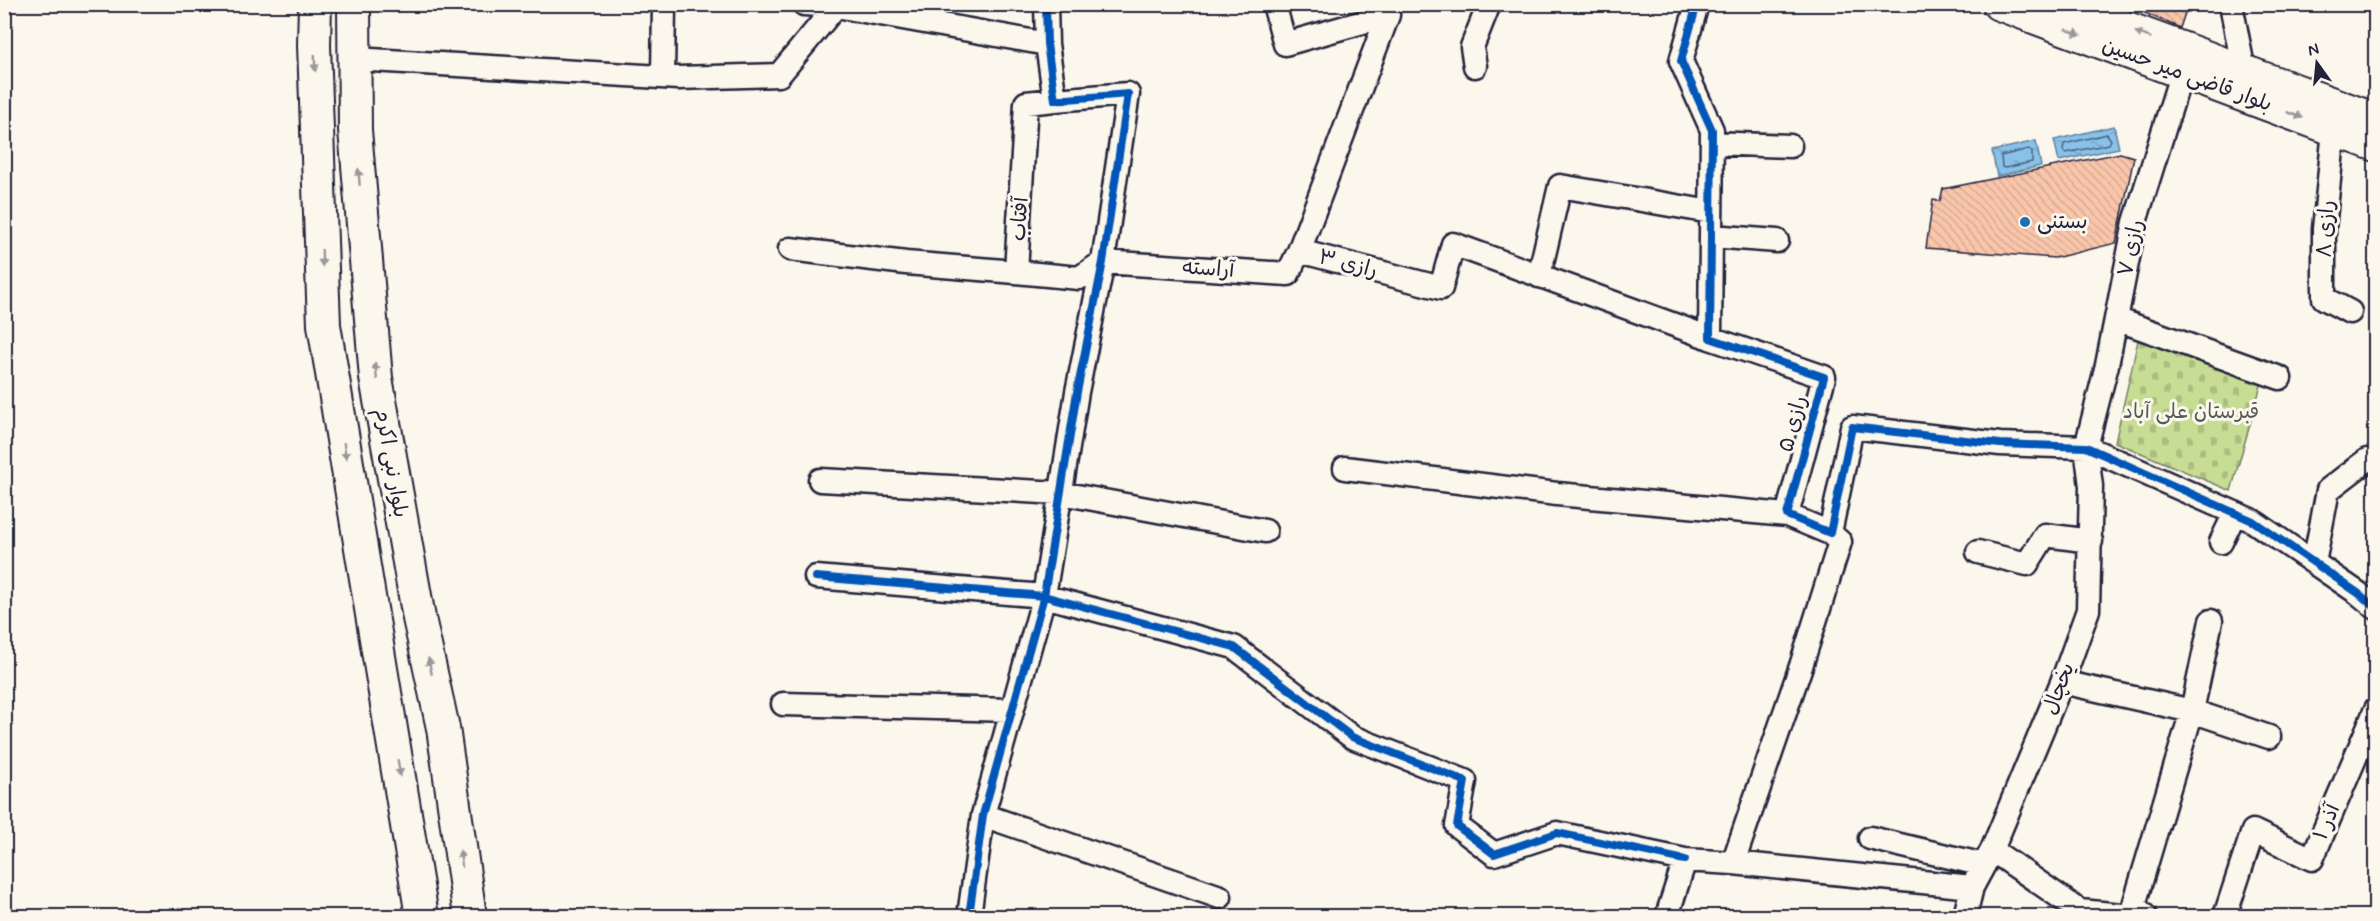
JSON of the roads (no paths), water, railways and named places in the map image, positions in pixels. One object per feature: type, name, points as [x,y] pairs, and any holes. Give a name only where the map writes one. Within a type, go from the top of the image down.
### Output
[{"type":"main road","name":"بلوار نبی اکرم","points":[[315,4],[314,45],[324,325],[371,617],[394,735],[423,916]]},
{"type":"main road","name":"بلوار نبی اکرم","points":[[354,4],[355,130],[376,378],[419,618],[443,728],[470,916]]},
{"type":"main road","name":"بلوار قاضی میر حسین","points":[[1999,4],[2185,62],[2244,72],[2376,120]]},
{"type":"main road","name":"بلوار قاضی میر حسین","points":[[2062,4],[2334,130],[2376,145]]},
{"type":"main road","points":[[394,735],[443,728]]},
{"type":"street","points":[[663,77],[664,4]]},
{"type":"street","points":[[804,4],[836,6],[1047,44]]},
{"type":"street","points":[[969,916],[983,815],[1044,596],[1077,392],[1103,262],[1128,94],[1055,100],[1047,44],[1046,4]]},
{"type":"street","name":"رازی ۳","points":[[1274,4],[1285,44],[1388,15],[1299,251],[1441,288],[1453,244],[1710,338]]},
{"type":"street","points":[[1475,66],[1472,47],[1489,4]]},
{"type":"street","points":[[1697,4],[1681,61],[1712,130],[1710,338]]},
{"type":"street","points":[[2231,4],[2244,72]]},
{"type":"street","points":[[354,59],[663,77],[779,75],[836,6]]},
{"type":"street","name":"رازی ۷","points":[[2086,447],[2107,365],[2135,222],[2185,62]]},
{"type":"street","name":"آفتاب","points":[[1055,100],[1026,103],[1016,272],[1079,278],[1103,262]]},
{"type":"street","name":"رازی ۸","points":[[2334,130],[2324,229],[2324,298],[2350,312]]},
{"type":"street","points":[[1712,143],[1790,146]]},
{"type":"street","points":[[1539,276],[1560,186],[1712,212]]},
{"type":"street","points":[[1711,236],[1777,241]]},
{"type":"street","points":[[790,249],[906,263],[1016,272]]},
{"type":"street","name":"آراسته","points":[[1103,262],[1288,274],[1299,251]]},
{"type":"street","points":[[2116,319],[2280,378]]},
{"type":"street","name":"رازی ۵","points":[[1710,338],[1824,377],[1787,515]]},
{"type":"street","points":[[1830,533],[1852,427],[2000,444],[2086,447],[2253,521],[2358,593],[2376,609]]},
{"type":"street","name":"یخچال","points":[[1965,916],[1972,887],[1988,857],[2062,682],[2088,610],[2091,486],[2086,447]]},
{"type":"street","points":[[2314,563],[2328,490],[2367,460]]},
{"type":"street","points":[[1345,468],[1557,494],[1787,515],[1830,533],[1840,542],[1801,666],[1733,862]]},
{"type":"street","points":[[820,480],[1061,493],[1264,531]]},
{"type":"street","points":[[2221,542],[2235,513]]},
{"type":"street","points":[[1978,552],[2026,564],[2045,535],[2091,541]]},
{"type":"street","points":[[816,577],[1044,596],[1234,647],[1352,737],[1465,782],[1457,826],[1494,854],[1557,833],[1685,860],[1733,862],[1972,887]]},
{"type":"street","points":[[2145,916],[2133,905],[2192,711],[2211,621]]},
{"type":"street","points":[[2062,682],[2192,711],[2269,736]]},
{"type":"street","points":[[783,704],[1011,711]]},
{"type":"street","name":"آذر ۱","points":[[2225,916],[2253,831],[2312,859],[2376,709]]},
{"type":"street","points":[[983,815],[1220,897]]},
{"type":"street","points":[[1870,838],[1988,857],[2082,914],[2133,916]]},
{"type":"street","points":[[1667,916],[1685,860]]},
{"type":"water","points":[[2114,126],[2119,148],[2059,161],[2054,140]]},
{"type":"water","points":[[2036,141],[2041,166],[1997,176],[1992,151]]},
{"type":"place","name":"بستنی","points":[[2025,222]]},
{"type":"park label","name":"قبرستان علی آباد","points":[[2191,412]]}]
